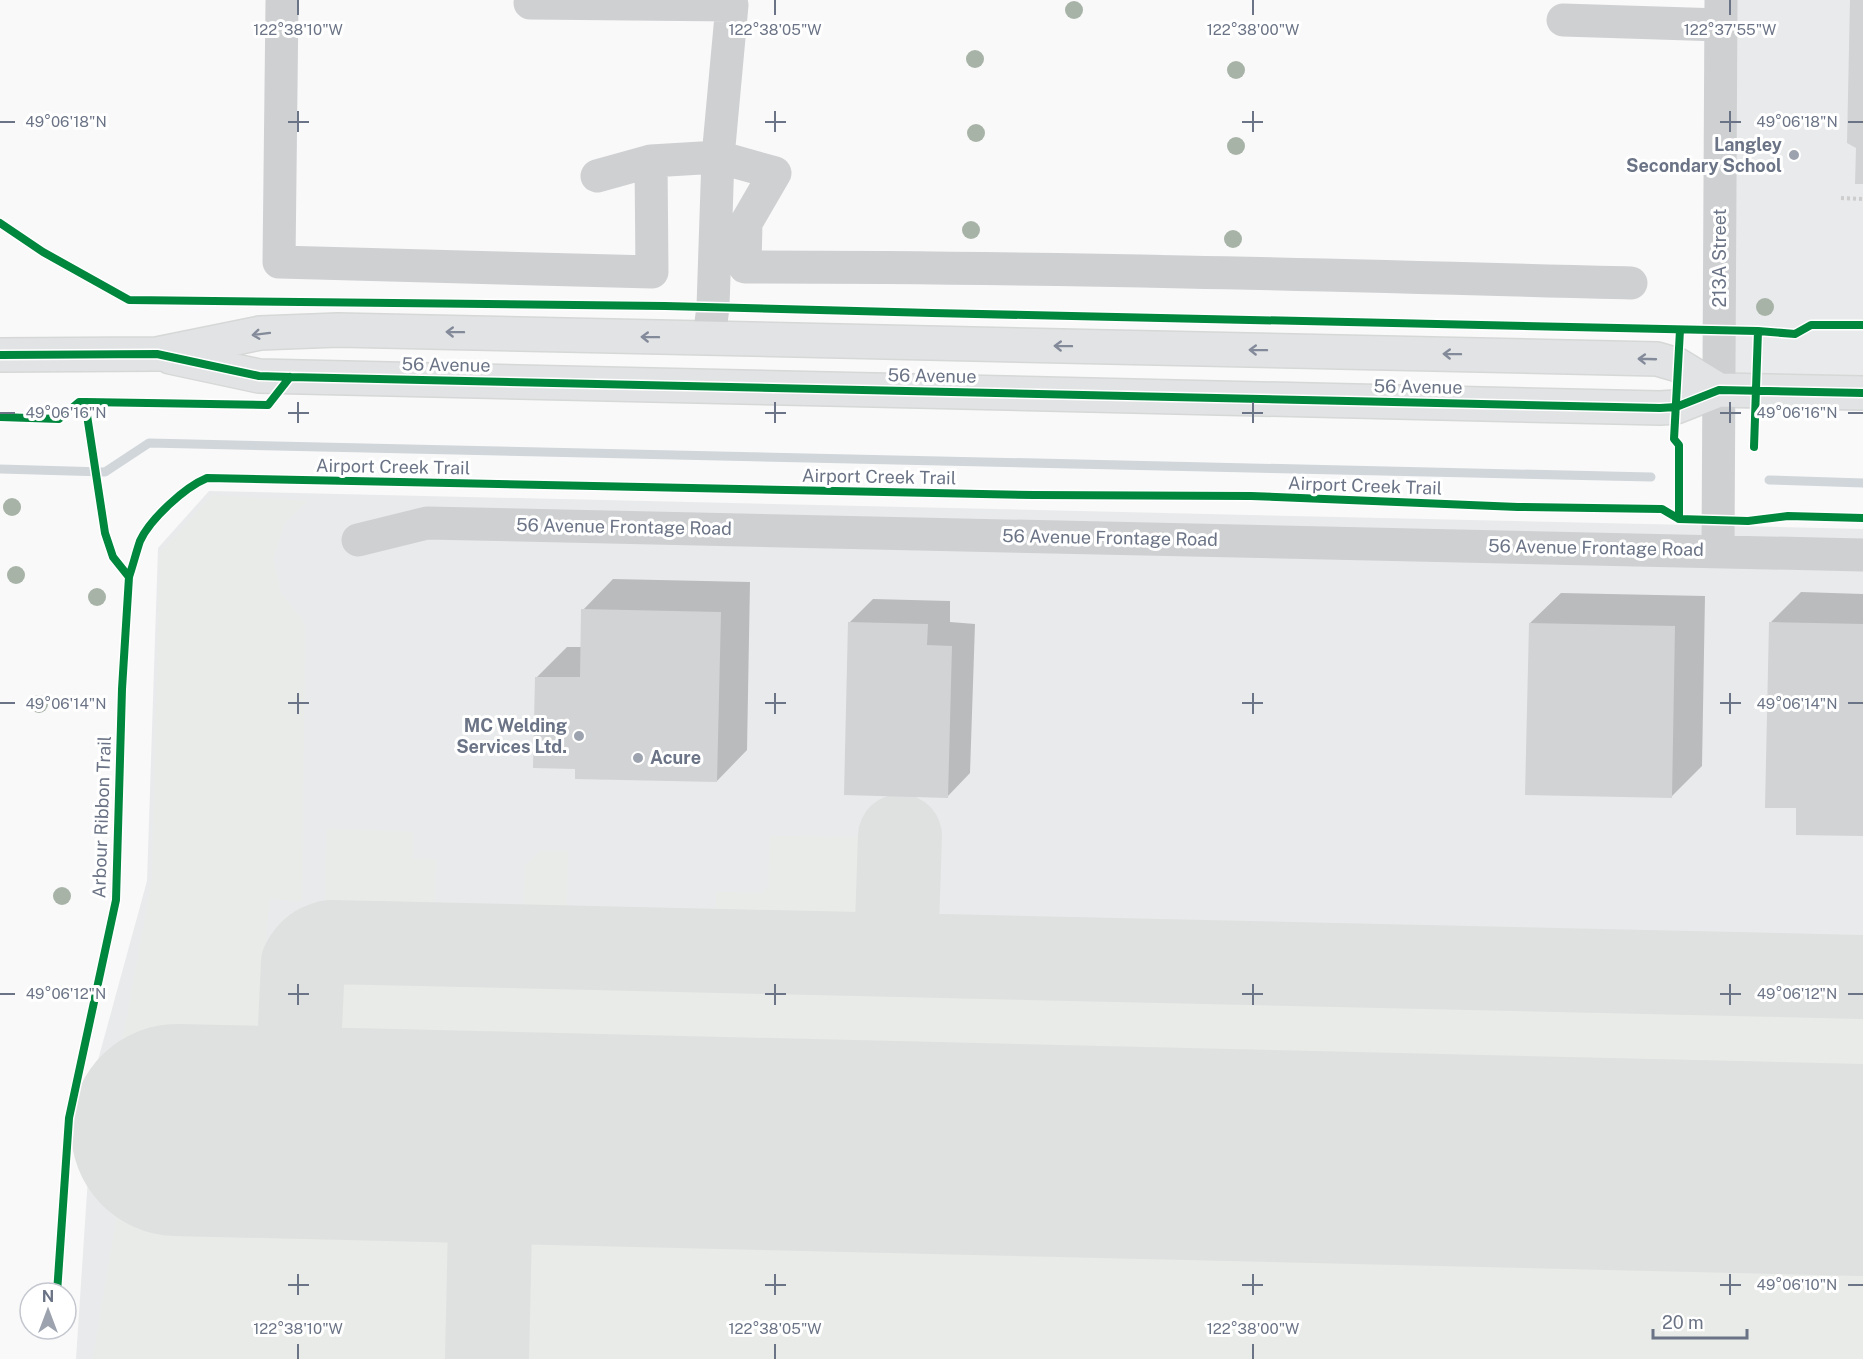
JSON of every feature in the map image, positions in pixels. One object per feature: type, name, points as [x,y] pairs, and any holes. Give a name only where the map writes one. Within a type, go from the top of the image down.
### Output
[{"type":"main road","name":"56 Avenue","points":[[0,355],[157,354],[260,333],[338,330],[1657,359],[1678,365],[1719,390]]},
{"type":"main road","points":[[681,386],[709,338]]},
{"type":"main road","name":"56 Avenue","points":[[157,354],[259,376],[681,386],[1660,408],[1676,407],[1719,390],[1863,393]]},
{"type":"street","points":[[282,2],[279,262],[652,272],[651,161]]},
{"type":"street","points":[[530,3],[732,5],[718,157],[713,307],[709,338]]},
{"type":"street","points":[[1563,20],[1721,13]]},
{"type":"street","name":"213A Street","points":[[1718,551],[1721,13]]},
{"type":"street","points":[[597,176],[651,161],[718,157],[775,173],[746,224],[745,267],[1010,268],[1630,283]]},
{"type":"street","name":"56 Avenue Frontage Road","points":[[358,540],[428,523],[1863,555]]},
{"type":"path","points":[[1841,198],[1863,198]]},
{"type":"shaded area","name":"Langley Secondary School","points":[[1731,0],[1863,0],[1863,411],[1719,408]]},
{"type":"shaded area","points":[[209,491],[1863,529],[1863,1359],[76,1359],[95,1071],[147,881],[158,548]]},
{"type":"shaded area","points":[[212,495],[307,501],[284,524],[273,559],[281,594],[305,623],[302,901],[269,899],[260,1028],[216,1076],[175,1075],[169,1180],[466,1191],[462,1359],[93,1359],[130,1137],[114,1089],[152,880],[160,553]]},
{"type":"shaded area","points":[[327,829],[413,832],[412,859],[436,859],[434,912],[325,908]]},
{"type":"shaded area","points":[[770,836],[870,837],[886,850],[883,924],[716,920],[716,892],[762,893],[769,887]]},
{"type":"shaded area","points":[[541,851],[568,851],[566,915],[524,914],[525,866]]},
{"type":"shaded area","points":[[357,958],[1863,994],[1863,1114],[357,1079],[321,1024],[320,1002]]},
{"type":"shaded area","points":[[514,1192],[1863,1224],[1863,1359],[512,1359]]},
{"type":"building","points":[[1850,0],[1863,0],[1863,184],[1855,184],[1856,148],[1847,143]]},
{"type":"building","points":[[581,609],[721,612],[717,782],[575,779],[575,769],[533,768],[535,677],[580,677]]},
{"type":"building","points":[[848,622],[928,624],[927,645],[952,646],[948,798],[844,795]]},
{"type":"building","points":[[1769,622],[1863,624],[1863,836],[1796,835],[1796,808],[1765,808]]},
{"type":"building","points":[[1529,623],[1675,626],[1672,798],[1525,795]]},
{"type":"waterway","points":[[0,469],[105,472],[149,443],[1651,477]]},
{"type":"waterway","points":[[1769,480],[1863,483]]},
{"type":"taxiway","points":[[896,955],[900,836]]},
{"type":"taxiway","points":[[295,1133],[303,963],[314,949],[330,942],[1863,977]]},
{"type":"taxiway","points":[[487,1359],[492,1138]]},
{"type":"runway","points":[[177,1130],[1863,1170]]},
{"type":"cycle path","points":[[0,223],[43,252],[129,300],[665,306],[1758,331],[1795,334],[1811,325],[1863,325]]},
{"type":"cycle path","points":[[1679,519],[1679,445],[1674,439],[1680,330]]},
{"type":"cycle path","points":[[1754,447],[1758,331]]},
{"type":"cycle path","points":[[0,355],[157,354],[259,376],[290,377],[1660,408],[1676,407],[1719,390],[1863,393]]},
{"type":"cycle path","points":[[85,402],[268,405],[290,377]]},
{"type":"cycle path","name":"Arbour Ribbon Trail","points":[[0,417],[59,419],[79,402],[85,402],[105,533],[113,557],[129,577],[122,689],[116,900],[69,1118],[58,1281]]},
{"type":"cycle path","name":"Airport Creek Trail","points":[[129,577],[140,541],[152,523],[179,496],[207,478],[1034,495],[1251,496],[1518,507],[1662,509],[1679,519],[1748,521],[1788,516],[1863,518]]},
{"type":"place","name":"Langley Secondary School","points":[[1794,155]]},
{"type":"place","name":"MC Welding Services Ltd.","points":[[579,736]]},
{"type":"place","name":"Acure","points":[[638,758]]}]
